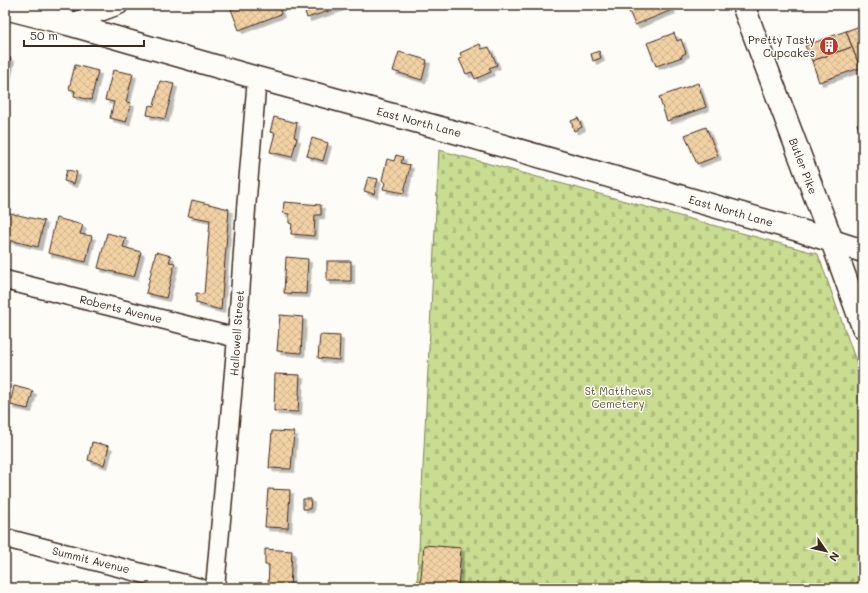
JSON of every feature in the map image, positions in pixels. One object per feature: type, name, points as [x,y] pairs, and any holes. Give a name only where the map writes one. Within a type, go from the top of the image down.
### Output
[{"type":"street","points":[[64,15],[119,5]]},
{"type":"street","name":"Butler Pike","points":[[743,5],[863,327]]},
{"type":"street","name":"East North Lane","points":[[5,8],[64,15],[257,78],[538,155],[798,230],[863,251]]},
{"type":"street","name":"Hallowell Street","points":[[215,588],[237,338],[257,78]]},
{"type":"street","name":"Roberts Avenue","points":[[5,280],[237,338]]},
{"type":"street","name":"Summit Avenue","points":[[5,538],[200,588]]},
{"type":"green space","name":"St Matthews Cemetery","points":[[439,150],[818,254],[863,381],[863,588],[417,588]]},
{"type":"building","points":[[241,5],[278,5],[281,14],[239,30],[231,9]]},
{"type":"building","points":[[303,5],[340,5],[341,7],[307,18]]},
{"type":"building","points":[[636,5],[670,5],[672,10],[635,25],[629,11],[637,7]]},
{"type":"building","points":[[863,25],[863,67],[860,68],[846,31]]},
{"type":"building","name":"Pretty Tasty Cupcakes","points":[[846,31],[852,47],[812,61],[805,46]]},
{"type":"building","points":[[674,33],[677,41],[681,39],[686,53],[682,55],[682,57],[656,66],[647,43]]},
{"type":"building","points":[[480,44],[482,49],[489,47],[497,65],[489,68],[491,72],[475,79],[472,72],[466,74],[459,59],[462,58],[460,53]]},
{"type":"building","points":[[852,47],[860,68],[819,82],[812,61]]},
{"type":"building","points":[[599,51],[601,58],[593,61],[591,54]]},
{"type":"building","points":[[399,52],[427,60],[422,80],[393,71]]},
{"type":"building","points":[[5,57],[11,58],[6,83],[5,83]]},
{"type":"building","points":[[75,65],[98,71],[91,100],[74,96],[75,91],[69,89]]},
{"type":"building","points":[[113,70],[133,74],[126,102],[131,103],[126,122],[110,118],[114,102],[105,100]]},
{"type":"building","points":[[160,81],[174,84],[165,119],[147,115],[149,105],[154,106]]},
{"type":"building","points":[[698,83],[706,107],[667,121],[659,97]]},
{"type":"building","points":[[274,117],[297,123],[294,137],[297,138],[292,157],[270,152],[275,133],[270,132]]},
{"type":"building","points":[[578,118],[582,127],[574,131],[571,121]]},
{"type":"building","points":[[863,122],[863,142],[857,124]]},
{"type":"building","points":[[706,127],[718,156],[697,164],[685,135]]},
{"type":"building","points":[[312,138],[328,143],[323,161],[307,156]]},
{"type":"building","points":[[396,155],[403,157],[401,163],[410,165],[404,193],[383,189],[385,183],[382,180],[387,159],[394,161]]},
{"type":"building","points":[[67,170],[77,172],[74,184],[64,181]]},
{"type":"building","points":[[368,177],[378,179],[374,194],[364,191]]},
{"type":"building","points":[[192,200],[229,209],[221,310],[196,303],[196,293],[204,294],[210,220],[188,216]]},
{"type":"building","points":[[284,202],[321,205],[321,215],[315,215],[314,236],[291,234],[292,224],[289,223],[289,214],[283,213]]},
{"type":"building","points":[[5,212],[44,221],[38,247],[5,239]]},
{"type":"building","points":[[56,218],[83,225],[80,234],[92,236],[86,262],[48,253]]},
{"type":"building","points":[[107,233],[126,238],[123,247],[141,252],[134,277],[98,268]]},
{"type":"building","points":[[156,252],[171,256],[169,262],[175,263],[166,298],[146,293]]},
{"type":"building","points":[[286,257],[308,259],[306,294],[284,293]]},
{"type":"building","points":[[327,261],[351,261],[351,281],[327,281]]},
{"type":"building","points":[[280,315],[303,317],[301,353],[277,351]]},
{"type":"building","points":[[320,335],[340,336],[339,360],[318,358]]},
{"type":"building","points":[[275,374],[300,375],[298,412],[274,411]]},
{"type":"building","points":[[14,386],[33,391],[28,409],[10,405]]},
{"type":"building","points":[[272,431],[294,432],[291,469],[269,468]]},
{"type":"building","points":[[92,442],[109,446],[104,465],[88,460]]},
{"type":"building","points":[[268,489],[290,490],[288,528],[265,527]]},
{"type":"building","points":[[303,499],[311,499],[310,509],[303,509]]},
{"type":"building","points":[[424,545],[461,548],[458,588],[420,588]]},
{"type":"building","points":[[265,549],[292,551],[290,588],[268,588],[269,565],[265,565]]},
{"type":"place","name":"Pretty Tasty Cupcakes","points":[[829,46]]}]
